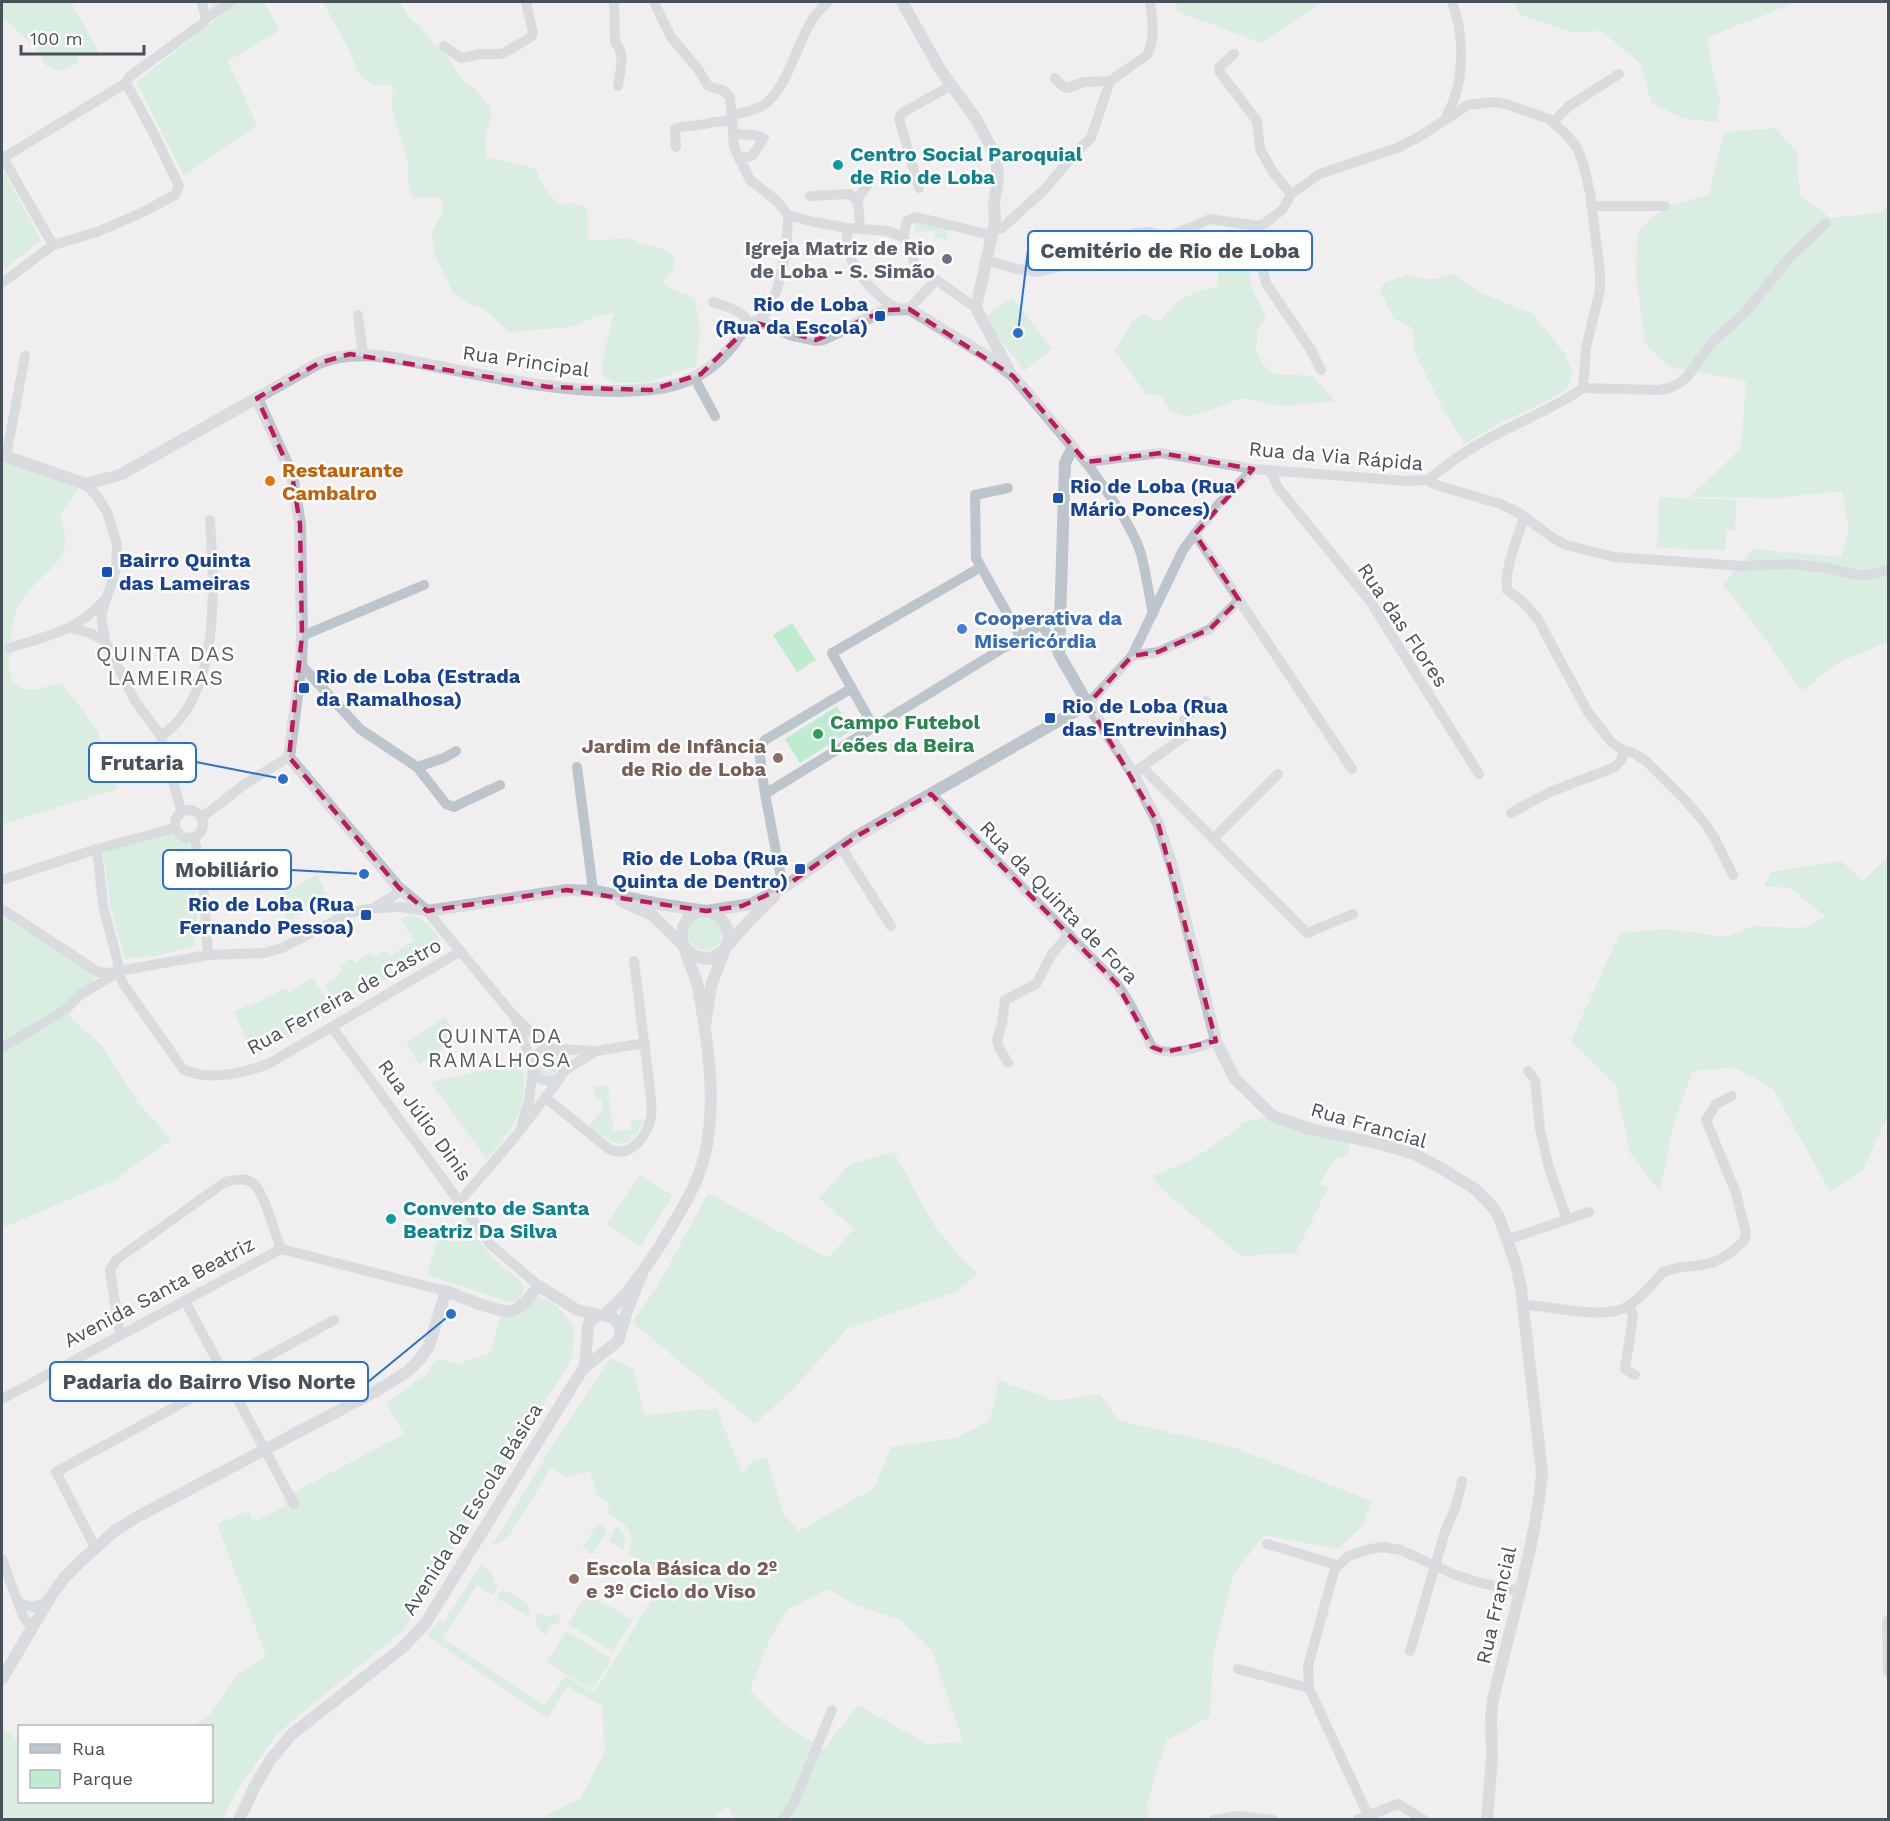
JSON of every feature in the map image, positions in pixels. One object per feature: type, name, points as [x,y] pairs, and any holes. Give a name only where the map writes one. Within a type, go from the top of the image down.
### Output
[{"type":"street","points":[[202,2],[206,18]]},
{"type":"street","points":[[52,245],[2,157],[126,83],[129,77],[203,23],[206,18],[231,2]]},
{"type":"street","points":[[444,46],[461,58],[480,54],[502,54],[531,37],[526,2]]},
{"type":"street","points":[[614,2],[615,42],[620,48],[621,57],[618,86]]},
{"type":"street","points":[[654,2],[671,37],[698,69],[708,86],[723,90],[730,97],[734,147],[750,180],[777,201],[788,215],[847,228],[892,232],[903,237],[910,249],[915,266],[976,308],[995,355],[1086,462],[1132,532],[1141,553],[1153,614]]},
{"type":"street","points":[[676,147],[675,129],[733,118],[757,109],[772,97],[815,15],[828,2]]},
{"type":"street","points":[[902,2],[950,86],[976,119],[996,156],[998,178],[992,232],[976,308]]},
{"type":"street","points":[[1446,118],[1456,100],[1461,56],[1461,39],[1452,2]]},
{"type":"street","points":[[1055,78],[1062,87],[1068,88],[1084,82],[1110,81],[1147,55],[1150,50],[1152,15],[1150,3]]},
{"type":"street","points":[[1234,54],[1220,65],[1219,71],[1257,121],[1260,149],[1273,172],[1291,194]]},
{"type":"street","points":[[1553,122],[1569,106],[1619,74]]},
{"type":"street","points":[[903,237],[907,221],[916,217],[992,232],[1002,228],[1044,190],[1091,138],[1110,81]]},
{"type":"street","points":[[2,283],[52,245],[97,232],[176,195],[179,186],[126,83]]},
{"type":"street","points":[[919,188],[899,118],[903,113],[950,86]]},
{"type":"street","points":[[985,260],[1038,272],[1062,266],[1135,233],[1149,232],[1167,237],[1210,219],[1258,226],[1283,209],[1291,194],[1320,174],[1396,148],[1417,138],[1468,105],[1493,102],[1519,108],[1553,122],[1567,135],[1576,148],[1587,178],[1600,272],[1600,290],[1586,348],[1583,388]]},
{"type":"street","points":[[733,134],[755,135],[764,138],[752,156],[739,159]]},
{"type":"street","points":[[860,228],[859,196],[867,186]]},
{"type":"street","points":[[810,196],[850,194],[858,202]]},
{"type":"street","points":[[1592,206],[1665,206]]},
{"type":"street","points":[[752,323],[761,319],[779,282],[786,247],[788,215]]},
{"type":"street","points":[[1428,480],[1444,466],[1492,436],[1570,398],[1583,388],[1658,390],[1680,383],[1688,376],[1713,341],[1743,315],[1791,256],[1826,223]]},
{"type":"street","points":[[1258,226],[1262,269],[1266,283],[1311,350],[1321,370]]},
{"type":"street","points":[[847,228],[850,259],[877,295],[995,355]]},
{"type":"street","points":[[713,302],[738,312],[752,323],[816,340],[831,336],[879,313],[904,309],[935,281]]},
{"type":"street","points":[[358,315],[363,354]]},
{"type":"street","name":"Rua Principal","points":[[85,483],[120,475],[333,357],[363,354],[549,387],[580,390],[651,390],[670,387],[694,377],[715,364],[752,323]]},
{"type":"street","points":[[25,356],[4,456],[85,483],[96,495],[106,512],[117,544],[116,569],[101,615],[105,641],[135,701],[161,736],[182,811]]},
{"type":"street","points":[[694,377],[715,416]]},
{"type":"street","points":[[257,398],[292,475],[300,524],[301,665],[289,757],[399,888],[427,911],[513,1015],[562,1056],[566,1066],[546,1098],[460,1201]]},
{"type":"street","points":[[1059,654],[1065,463],[1073,447]]},
{"type":"street","name":"Rua da Via Rápida","points":[[1086,462],[1161,453],[1270,471],[1407,481],[1428,480],[1436,485],[1501,504],[1566,545],[1615,557],[1742,566],[1790,564],[1859,575],[1874,574],[1888,569]]},
{"type":"street","points":[[684,945],[682,930],[685,922],[698,912],[751,904],[783,888],[841,847],[1088,704],[1132,656],[1183,550],[1218,505],[1253,469]]},
{"type":"street","name":"Rua das Flores","points":[[1270,471],[1279,489],[1370,601],[1479,774]]},
{"type":"street","points":[[1008,488],[975,495],[976,558],[1021,638]]},
{"type":"street","points":[[1524,517],[1506,583],[1507,590],[1533,612],[1588,711],[1611,742],[1646,761],[1691,808],[1715,839],[1733,875]]},
{"type":"street","points":[[161,736],[174,727],[185,710],[205,664],[212,619],[210,519]]},
{"type":"street","points":[[1195,534],[1352,769]]},
{"type":"street","points":[[874,728],[832,653],[981,567]]},
{"type":"street","points":[[302,636],[424,585]]},
{"type":"street","points":[[10,648],[69,628],[90,615],[105,599]]},
{"type":"street","points":[[1132,656],[1158,652],[1210,629],[1239,600]]},
{"type":"street","points":[[765,794],[1060,613]]},
{"type":"street","points":[[1042,625],[1059,654]]},
{"type":"street","points":[[69,628],[90,633],[105,641]]},
{"type":"street","name":"Rua Francial","points":[[1059,654],[1088,704],[1137,770],[1167,850],[1216,1041],[1234,1079],[1273,1116],[1310,1129],[1381,1144],[1414,1154],[1474,1188],[1498,1215],[1521,1288],[1542,1473],[1539,1503],[1492,1708],[1492,1757],[1487,1820]]},
{"type":"street","points":[[301,665],[360,729],[417,767],[446,804],[450,806],[460,804],[500,785]]},
{"type":"street","points":[[783,888],[759,749],[765,740],[852,688]]},
{"type":"street","points":[[1213,709],[1206,701],[1184,719],[1192,731],[1137,770],[1213,839],[1307,933],[1353,914]]},
{"type":"street","points":[[1511,813],[1550,792],[1615,766],[1622,759],[1623,750]]},
{"type":"street","points":[[417,767],[444,758],[456,751]]},
{"type":"street","points":[[201,818],[245,784],[289,757]]},
{"type":"street","points":[[577,767],[594,891]]},
{"type":"street","points":[[1213,839],[1278,774]]},
{"type":"street","name":"Rua da Quinta de Fora","points":[[931,794],[1117,984],[1152,1047],[1157,1051],[1191,1049],[1216,1041]]},
{"type":"street","points":[[193,810],[201,818],[202,827],[194,837],[184,837],[175,828],[175,818],[182,811],[193,810]]},
{"type":"street","points":[[2,880],[97,849],[175,828]]},
{"type":"street","points":[[194,837],[203,881],[208,956]]},
{"type":"street","points":[[841,847],[891,926]]},
{"type":"street","name":"Rua Ferreira de Castro","points":[[97,849],[103,906],[118,963],[118,972],[124,985],[183,1069],[194,1074],[207,1076],[258,1068],[270,1063],[461,951]]},
{"type":"street","points":[[374,908],[395,895],[399,888]]},
{"type":"street","points":[[594,891],[652,915],[694,956],[709,959],[716,957],[783,888]]},
{"type":"street","points":[[2,909],[98,972],[108,974],[208,956],[255,954],[282,948],[350,913],[374,908],[399,907],[427,911],[567,890],[594,891],[714,912],[726,923],[729,930],[727,946]]},
{"type":"street","points":[[1008,1063],[997,1040],[1005,1000],[1036,984],[1052,954],[1069,934]]},
{"type":"street","name":"Avenida da Escola Básica","points":[[585,1367],[590,1321],[602,1315],[624,1297],[642,1274],[686,1203],[706,1150],[710,1115],[705,1026],[696,976],[684,945]]},
{"type":"street","name":"Avenida da Escola Básica","points":[[705,1026],[711,986],[727,946]]},
{"type":"street","points":[[546,1098],[609,1149],[616,1152],[629,1151],[647,1128],[651,1117],[651,1098],[634,961]]},
{"type":"street","points":[[2,1048],[63,1011],[80,995],[118,972]]},
{"type":"street","points":[[513,1015],[533,1066],[542,1080],[551,1082],[597,1051]]},
{"type":"street","name":"Rua Júlio Dinis","points":[[332,1027],[490,1244],[539,1286],[568,1306],[579,1317],[587,1333]]},
{"type":"street","points":[[515,1137],[526,1113],[536,1054],[551,1049],[597,1051],[645,1043]]},
{"type":"street","points":[[1528,1071],[1535,1080],[1540,1129],[1549,1168],[1568,1219]]},
{"type":"street","points":[[1523,1305],[1608,1312],[1629,1305],[1657,1281],[1663,1272],[1718,1262],[1745,1240],[1746,1233],[1736,1192],[1706,1120],[1716,1104],[1732,1096]]},
{"type":"street","points":[[120,1335],[110,1269],[116,1260],[225,1182],[239,1178],[252,1182],[259,1190],[281,1249]]},
{"type":"street","points":[[1507,1240],[1589,1212]]},
{"type":"street","name":"Avenida Santa Beatriz","points":[[2,1399],[281,1249],[446,1292],[501,1310],[517,1309],[539,1286]]},
{"type":"street","name":"Avenida da Escola Básica","points":[[239,1820],[271,1759],[292,1734],[402,1647],[425,1624],[585,1367],[618,1341],[642,1274]]},
{"type":"street","points":[[2,1679],[64,1578],[95,1547],[137,1517],[376,1391],[407,1372],[429,1346],[446,1292]]},
{"type":"street","points":[[184,1300],[294,1504]]},
{"type":"street","points":[[1629,1305],[1633,1316],[1624,1369],[1635,1375]]},
{"type":"street","name":"Rua Júlio Dinis","points":[[568,1306],[586,1313],[602,1315]]},
{"type":"street","points":[[602,1315],[617,1322],[621,1331]]},
{"type":"street","points":[[95,1547],[56,1472],[334,1320]]},
{"type":"street","points":[[587,1333],[589,1341],[598,1348],[609,1348]]},
{"type":"street","points":[[1410,1651],[1462,1481]]},
{"type":"street","points":[[1267,1544],[1337,1565]]},
{"type":"street","points":[[1368,1815],[1309,1688],[1308,1666],[1337,1565],[1349,1556],[1383,1547],[1401,1550],[1453,1574],[1519,1591]]},
{"type":"street","points":[[2,1559],[23,1616],[32,1628]]},
{"type":"street","points":[[19,1603],[33,1607],[48,1602]]},
{"type":"street","points":[[1888,1620],[1888,1672]]},
{"type":"street","points":[[1238,1669],[1309,1688]]},
{"type":"street","points":[[782,1820],[795,1801],[832,1710]]},
{"type":"street","points":[[1357,1820],[1398,1804],[1424,1820]]},
{"type":"street","points":[[1213,1820],[1238,1816],[1273,1820]]},
{"type":"highlighted area","points":[[909,309],[1013,376],[1086,462],[1161,453],[1253,469],[1195,534],[1239,600],[1210,629],[1158,652],[1132,656],[1088,704],[1158,823],[1216,1041],[1165,1052],[1152,1047],[1117,984],[931,794],[857,836],[783,888],[742,906],[706,911],[567,890],[427,911],[399,888],[289,757],[302,636],[300,524],[292,475],[257,398],[319,363],[350,354],[549,387],[651,390],[701,374],[753,322],[816,340],[886,310]]},
{"type":"green space","points":[[2,2],[71,2],[99,52],[79,56],[77,64],[59,71],[46,66],[36,48],[4,19]]},
{"type":"green space","points":[[211,2],[264,2],[280,30],[228,61],[257,125],[184,176],[136,82],[215,20]]},
{"type":"green space","points":[[323,2],[400,2],[408,16],[420,26],[432,43],[446,54],[462,79],[477,91],[490,107],[491,118],[485,140],[487,157],[535,168],[543,185],[558,204],[573,203],[587,207],[588,239],[632,238],[642,244],[663,249],[674,258],[673,272],[663,282],[673,290],[695,298],[700,333],[696,366],[645,383],[614,383],[602,375],[603,358],[614,313],[594,317],[571,327],[509,332],[483,308],[471,305],[453,293],[434,253],[432,232],[442,212],[443,198],[413,198],[408,186],[408,162],[392,109],[393,85],[373,85],[359,73]]},
{"type":"green space","points":[[1176,2],[1322,2],[1262,43],[1178,12]]},
{"type":"green space","points":[[1514,2],[1797,2],[1706,38],[1720,102],[1717,122],[1685,119],[1652,103],[1639,62],[1601,31],[1572,32],[1520,15]]},
{"type":"green space","points":[[1775,128],[1797,153],[1800,196],[1831,218],[1878,213],[1888,206],[1888,642],[1839,662],[1802,691],[1723,585],[1753,549],[1841,557],[1849,532],[1842,491],[1777,498],[1690,497],[1741,448],[1746,381],[1670,367],[1645,344],[1636,273],[1638,231],[1665,206],[1709,195],[1724,132]]},
{"type":"green space","points":[[2,168],[41,241],[2,270]]},
{"type":"green space","points":[[915,221],[947,226],[947,239],[935,238],[935,231],[915,232]]},
{"type":"green space","points":[[1230,245],[1247,256],[1251,286],[1266,317],[1258,329],[1256,351],[1263,364],[1274,374],[1313,376],[1335,401],[1282,406],[1241,398],[1203,413],[1184,416],[1170,410],[1160,395],[1146,394],[1115,351],[1133,320],[1144,314],[1158,322],[1184,298],[1218,286],[1218,268]]},
{"type":"green space","points":[[1454,273],[1479,292],[1533,314],[1564,353],[1573,374],[1566,390],[1464,444],[1442,407],[1414,351],[1413,328],[1394,319],[1380,290],[1384,283],[1408,274],[1431,279]]},
{"type":"green space","points":[[1012,297],[1052,349],[1024,371],[984,318]]},
{"type":"green space","points":[[2,459],[79,488],[60,515],[65,541],[60,558],[25,596],[15,614],[11,641],[8,642],[11,654],[8,663],[9,672],[18,686],[24,689],[38,689],[61,682],[97,730],[118,789],[2,824]]},
{"type":"green space","points":[[1659,497],[1736,500],[1735,531],[1726,530],[1726,550],[1657,548]]},
{"type":"green space","points":[[792,623],[816,660],[797,672],[773,635]]},
{"type":"green space","name":"Campo Futebol Leões da Beira","points":[[837,706],[852,730],[800,763],[785,739]]},
{"type":"green space","points":[[170,833],[179,841],[188,842],[197,907],[194,946],[160,955],[125,959],[111,909],[103,852]]},
{"type":"green space","points":[[1888,856],[1888,1115],[1863,1171],[1830,1192],[1773,1089],[1734,1067],[1692,1072],[1673,1126],[1660,1192],[1630,1153],[1616,1086],[1571,1041],[1620,933],[1668,929],[1726,937],[1753,926],[1803,928],[1826,917],[1790,888],[1764,886],[1771,872],[1841,861],[1863,881]]},
{"type":"green space","points":[[317,875],[329,899],[288,921],[276,897]]},
{"type":"green space","points":[[410,915],[424,921],[436,933],[441,943],[437,953],[415,966],[412,963],[339,1008],[324,985],[343,971],[340,966],[351,958],[355,963],[371,952],[374,957],[385,950],[390,956],[414,940],[400,919]]},
{"type":"green space","points":[[705,916],[717,921],[722,933],[717,945],[705,950],[693,945],[688,933],[693,921]]},
{"type":"green space","points":[[2,917],[98,972],[69,1016],[102,1046],[138,1103],[171,1139],[113,1181],[2,1228]]},
{"type":"green space","points":[[312,977],[335,1011],[254,1056],[234,1011],[261,1001],[284,988],[289,992]]},
{"type":"green space","points":[[445,1017],[459,1039],[419,1064],[406,1043]]},
{"type":"green space","points":[[548,1053],[556,1056],[559,1064],[556,1072],[548,1075],[540,1072],[537,1064],[540,1056]]},
{"type":"green space","points":[[522,1062],[524,1092],[522,1105],[513,1126],[487,1159],[430,1082]]},
{"type":"green space","points":[[608,1085],[613,1131],[631,1129],[631,1121],[644,1119],[633,1138],[621,1144],[606,1138],[589,1126],[600,1113],[603,1113],[602,1099],[596,1100],[594,1087]]},
{"type":"green space","points":[[1273,1116],[1348,1137],[1349,1155],[1334,1160],[1320,1184],[1328,1188],[1296,1253],[1241,1256],[1161,1189],[1152,1176],[1192,1160],[1235,1131],[1243,1122]]},
{"type":"green space","points":[[894,1152],[935,1227],[963,1260],[978,1273],[957,1291],[847,1329],[793,1389],[755,1424],[632,1322],[657,1287],[708,1193],[828,1258],[854,1229],[819,1198],[850,1164]]},
{"type":"green space","points":[[640,1175],[673,1195],[640,1247],[607,1224]]},
{"type":"green space","points":[[466,1220],[490,1254],[522,1283],[523,1292],[515,1302],[427,1275],[437,1240]]},
{"type":"green space","points":[[536,1298],[545,1299],[569,1320],[574,1332],[570,1362],[404,1630],[276,1736],[239,1787],[223,1819],[2,1819],[2,1728],[18,1743],[18,1803],[213,1803],[213,1725],[193,1725],[208,1717],[237,1675],[266,1656],[217,1524],[248,1511],[254,1522],[287,1505],[283,1498],[404,1434],[386,1403],[424,1376],[438,1358],[458,1364],[490,1353],[500,1317],[518,1317],[530,1301]]},
{"type":"green space","points":[[610,1358],[633,1369],[645,1415],[717,1408],[742,1475],[752,1461],[767,1457],[783,1514],[799,1531],[874,1488],[891,1447],[957,1438],[990,1420],[999,1380],[1055,1401],[1100,1394],[1118,1420],[1235,1448],[1372,1501],[1363,1525],[1338,1549],[1264,1535],[1233,1575],[1213,1656],[1210,1717],[1167,1740],[1147,1802],[1148,1819],[735,1820],[727,1806],[713,1819],[546,1819],[544,1816],[580,1799],[605,1751],[602,1706],[568,1687],[547,1718],[427,1636],[439,1620],[443,1623],[481,1565],[491,1572],[498,1586],[492,1595],[477,1585],[443,1638],[545,1706],[565,1676],[594,1693],[666,1577],[629,1554],[631,1539],[628,1529],[607,1512],[610,1504],[597,1496],[590,1471],[567,1477],[551,1468],[510,1535],[492,1545]],"holes":[[[828,1589],[856,1605],[900,1620],[932,1650],[963,1742],[927,1744],[858,1705],[823,1750],[781,1721],[750,1690],[768,1643],[787,1610]]]},
{"type":"green space","points":[[598,1523],[608,1530],[592,1554],[582,1548]]},
{"type":"green space","points":[[616,1526],[622,1531],[624,1537],[623,1550],[609,1541]]},
{"type":"green space","points":[[502,1589],[527,1603],[530,1609],[528,1616],[497,1598]]},
{"type":"green space","points":[[588,1593],[632,1621],[612,1652],[568,1624]]},
{"type":"green space","points":[[542,1613],[549,1618],[557,1614],[560,1619],[559,1624],[551,1625],[545,1636],[536,1625],[537,1614]]},
{"type":"green space","points":[[566,1631],[612,1659],[592,1690],[547,1662]]},
{"type":"place","name":"Centro Social Paroquial de Rio de Loba","points":[[838,165]]},
{"type":"place","name":"Igreja Matriz de Rio de Loba - S. Simão","points":[[947,259]]},
{"type":"place","name":"Rio de Loba (Rua da Escola)","points":[[880,316]]},
{"type":"place","name":"Cemitério de Rio de Loba","points":[[1018,333]]},
{"type":"place","name":"Restaurante Cambalro","points":[[270,481]]},
{"type":"place","name":"Rio de Loba (Rua Mário Ponces)","points":[[1058,498]]},
{"type":"place","name":"Bairro Quinta das Lameiras","points":[[107,572]]},
{"type":"place","name":"Cooperativa da Misericórdia","points":[[962,629]]},
{"type":"place","name":"Rio de Loba (Estrada da Ramalhosa)","points":[[304,688]]},
{"type":"place","name":"Rio de Loba (Rua das Entrevinhas)","points":[[1050,718]]},
{"type":"place","name":"Campo Futebol Leões da Beira","points":[[818,734]]},
{"type":"place","name":"Jardim de Infância de Rio de Loba","points":[[778,758]]},
{"type":"place","name":"Frutaria","points":[[283,779]]},
{"type":"place","name":"Rio de Loba (Rua Quinta de Dentro)","points":[[800,869]]},
{"type":"place","name":"Mobiliário","points":[[364,874]]},
{"type":"place","name":"Rio de Loba (Rua Fernando Pessoa)","points":[[366,915]]},
{"type":"place","name":"Convento de Santa Beatriz Da Silva","points":[[391,1219]]},
{"type":"place","name":"Padaria do Bairro Viso Norte","points":[[451,1314]]},
{"type":"place","name":"Escola Básica do 2º e 3º Ciclo do Viso","points":[[574,1579]]},
{"type":"district","name":"QUINTA DAS LAMEIRAS","points":[[166,665]]},
{"type":"district","name":"QUINTA DA RAMALHOSA","points":[[500,1047]]}]
